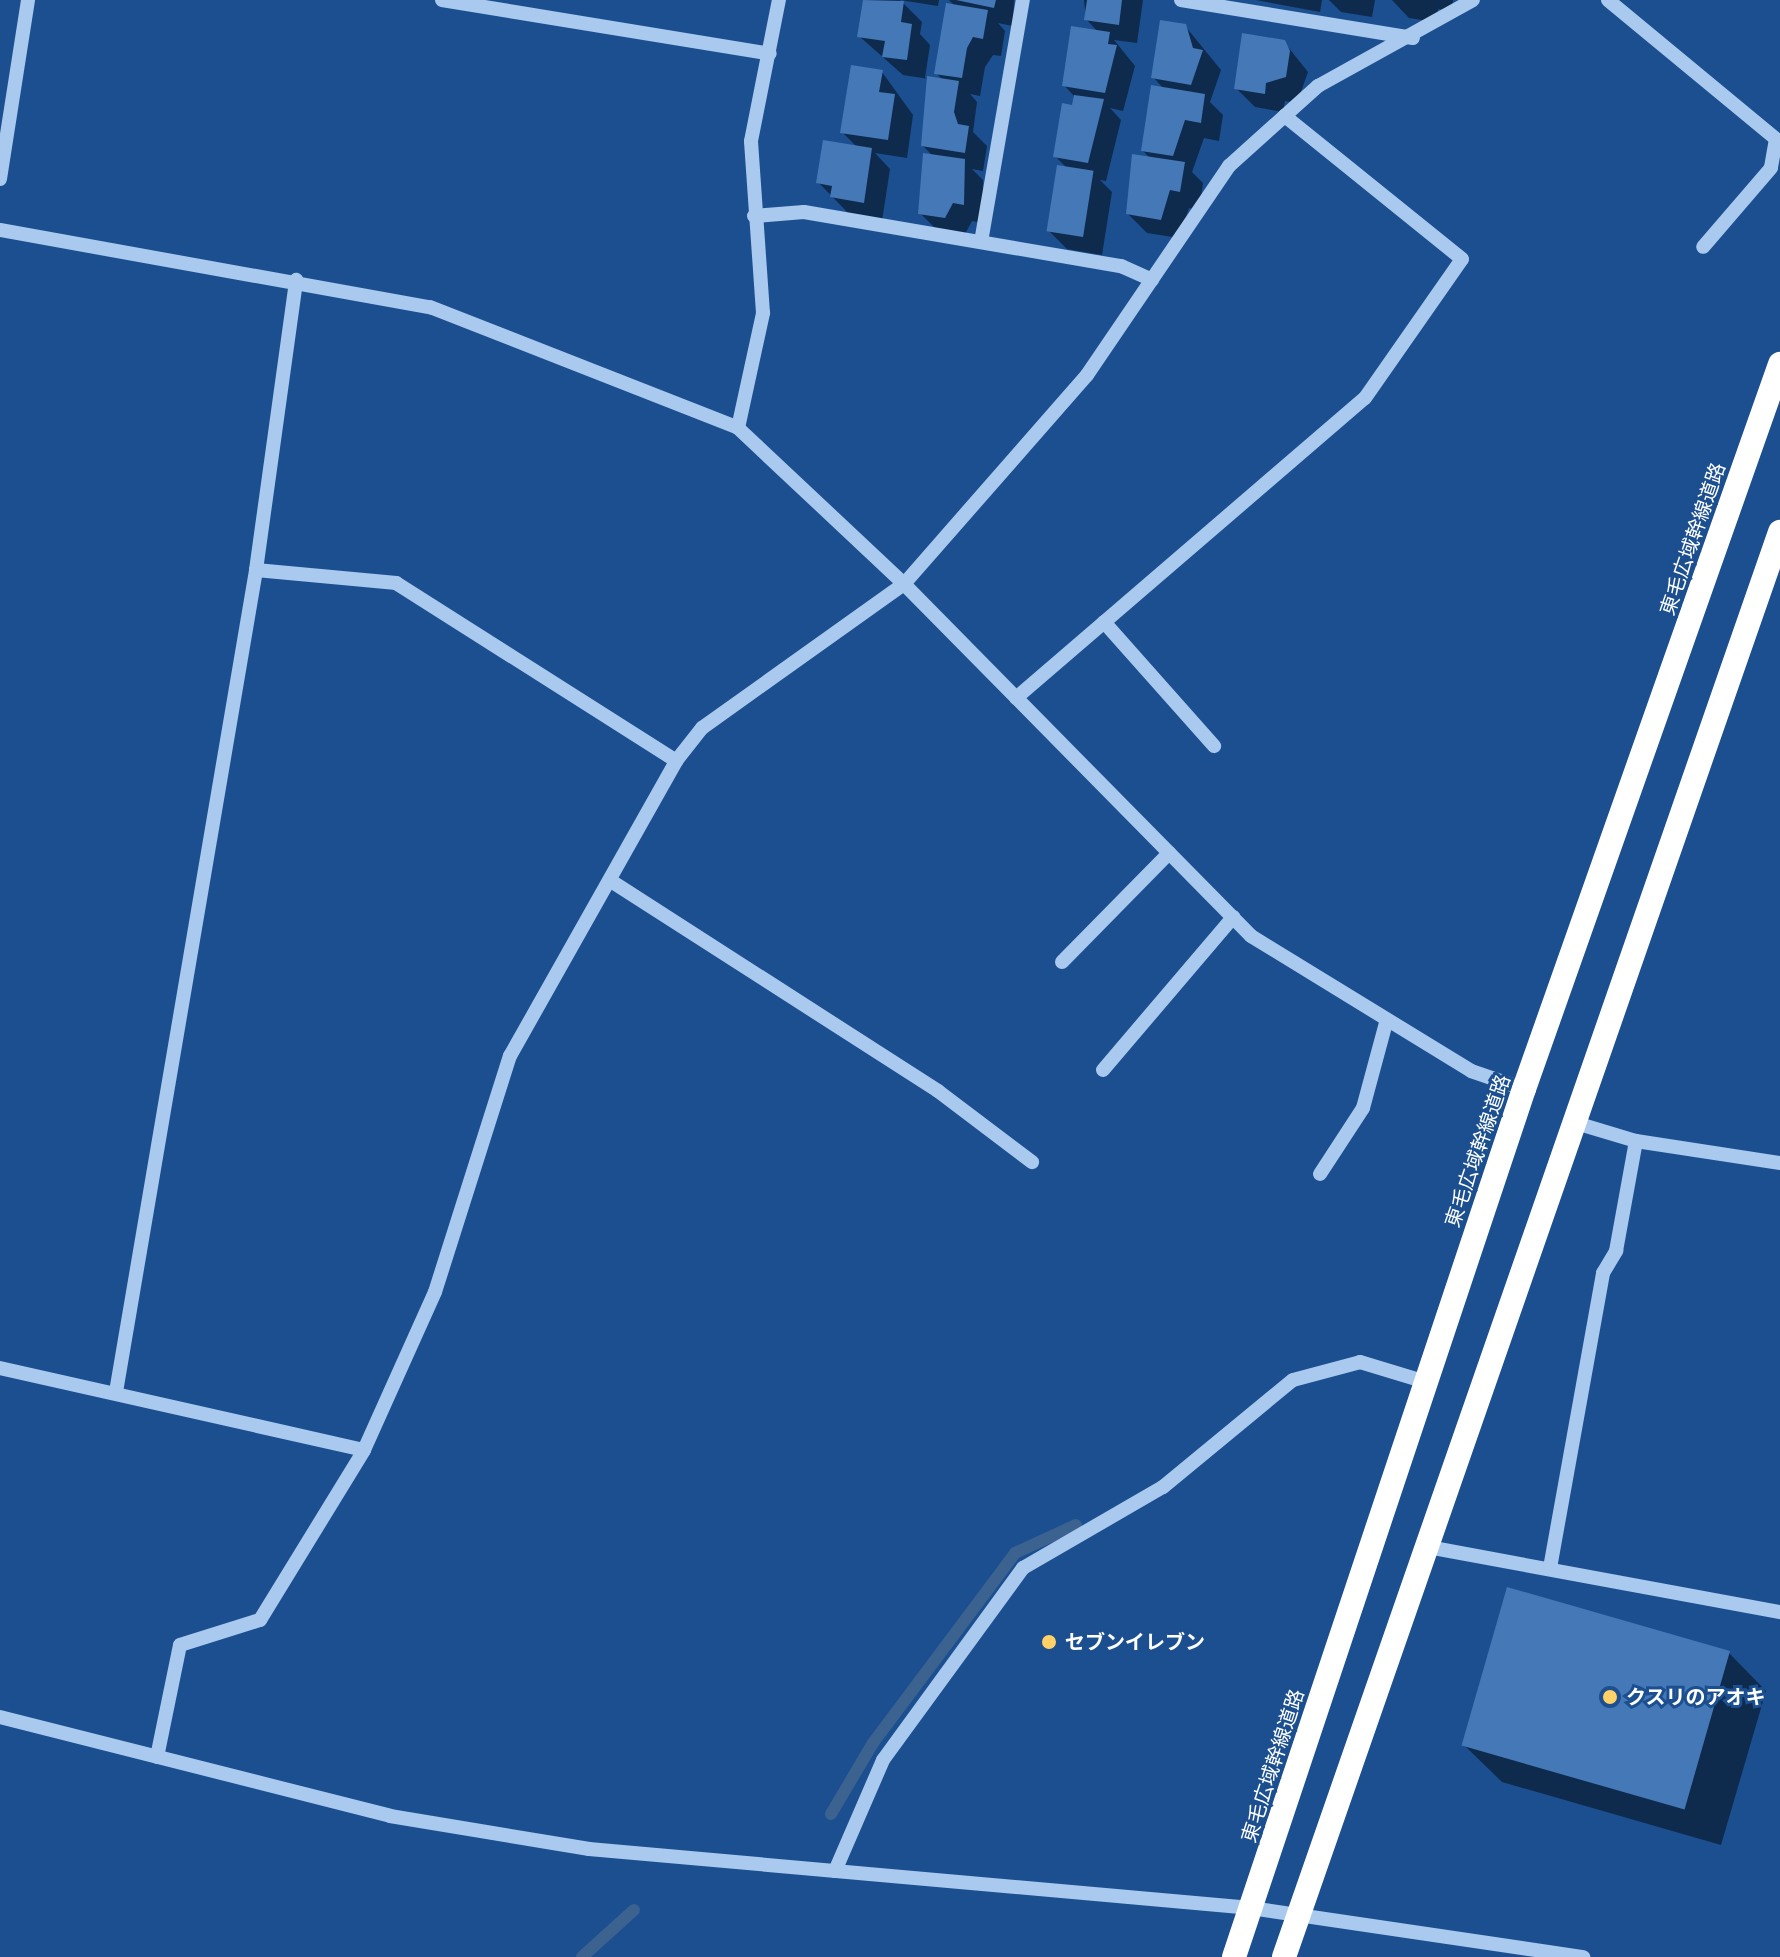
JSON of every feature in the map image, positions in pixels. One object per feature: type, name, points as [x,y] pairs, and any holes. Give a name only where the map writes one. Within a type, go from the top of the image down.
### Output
[{"type":"highway","name":"東毛広域幹線道路","points":[[1234,1957],[1524,1089],[1780,364]]},
{"type":"highway","points":[[1284,1957],[1780,532]]},
{"type":"street","points":[[0,179],[28,0]]},
{"type":"street","points":[[442,0],[770,54]]},
{"type":"street","points":[[738,428],[763,313],[751,141],[779,0]]},
{"type":"street","points":[[981,242],[1023,0]]},
{"type":"street","points":[[1181,0],[1413,38]]},
{"type":"street","points":[[157,1757],[180,1645],[260,1620],[364,1450],[435,1292],[510,1056],[676,761],[702,728],[904,584],[1041,432],[1152,280],[1229,166],[1318,86],[1413,38],[1473,0]]},
{"type":"street","points":[[1608,0],[1776,139],[1771,168],[1703,247]]},
{"type":"street","points":[[1016,698],[1365,398],[1462,259],[1285,116]]},
{"type":"street","points":[[754,216],[804,212],[1121,266],[1152,280]]},
{"type":"street","points":[[0,230],[296,280],[430,307],[738,428],[904,584],[1233,917],[1386,1023],[1471,1071],[1524,1089]]},
{"type":"street","points":[[116,1392],[256,570],[296,280]]},
{"type":"street","points":[[256,570],[396,583],[676,761]]},
{"type":"street","points":[[1104,622],[1214,746]]},
{"type":"street","points":[[1062,962],[1169,853]]},
{"type":"street","points":[[611,881],[938,1091],[1032,1162]]},
{"type":"street","points":[[1103,1070],[1233,917]]},
{"type":"street","points":[[1320,1174],[1363,1108],[1386,1023]]},
{"type":"street","points":[[1576,1123],[1636,1141],[1780,1163]]},
{"type":"street","points":[[1550,1568],[1603,1273],[1616,1251],[1636,1141]]},
{"type":"street","points":[[835,1871],[883,1760],[1023,1568],[1163,1487],[1293,1380],[1360,1362],[1426,1382]]},
{"type":"street","points":[[0,1368],[364,1450]]},
{"type":"street","points":[[1428,1547],[1780,1612]]},
{"type":"street","points":[[0,1717],[157,1757],[482,1831],[589,1849],[1299,1913],[1583,1957]]},
{"type":"building","points":[[863,0],[904,1],[901,22],[912,24],[907,60],[882,57],[885,41],[857,37]]},
{"type":"building","points":[[956,0],[996,0],[994,8]]},
{"type":"building","points":[[1087,0],[1122,0],[1119,25],[1084,20]]},
{"type":"building","points":[[946,3],[988,10],[983,39],[973,37],[967,48],[962,78],[934,74]]},
{"type":"building","points":[[1160,20],[1186,24],[1193,48],[1203,50],[1191,85],[1151,78]]},
{"type":"building","points":[[1071,26],[1110,32],[1108,44],[1117,45],[1105,93],[1062,86]]},
{"type":"building","points":[[1242,33],[1285,40],[1290,51],[1286,77],[1266,83],[1265,94],[1234,89]]},
{"type":"building","points":[[851,65],[883,70],[879,92],[895,94],[888,140],[840,133]]},
{"type":"building","points":[[927,76],[959,81],[954,112],[958,124],[969,126],[965,153],[921,146]]},
{"type":"building","points":[[1151,85],[1205,94],[1201,123],[1185,120],[1173,156],[1141,151]]},
{"type":"building","points":[[1074,95],[1104,99],[1088,163],[1053,157],[1062,103],[1072,105]]},
{"type":"building","points":[[823,140],[872,148],[864,203],[830,197],[832,186],[816,183]]},
{"type":"building","points":[[923,153],[965,159],[964,205],[953,203],[945,218],[918,214]]},
{"type":"building","points":[[1132,154],[1185,162],[1180,192],[1170,190],[1161,220],[1126,214]]},
{"type":"building","points":[[1057,165],[1094,171],[1083,237],[1047,231]]},
{"type":"building","points":[[1507,1587],[1730,1651],[1685,1810],[1462,1746]]},
{"type":"waterway","points":[[831,1814],[873,1743],[1015,1553],[1076,1525]]},
{"type":"waterway","points":[[582,1957],[634,1910]]},
{"type":"place","name":"セブンイレブン","points":[[1049,1642]]},
{"type":"place","name":"クスリのアオキ","points":[[1610,1697]]}]
